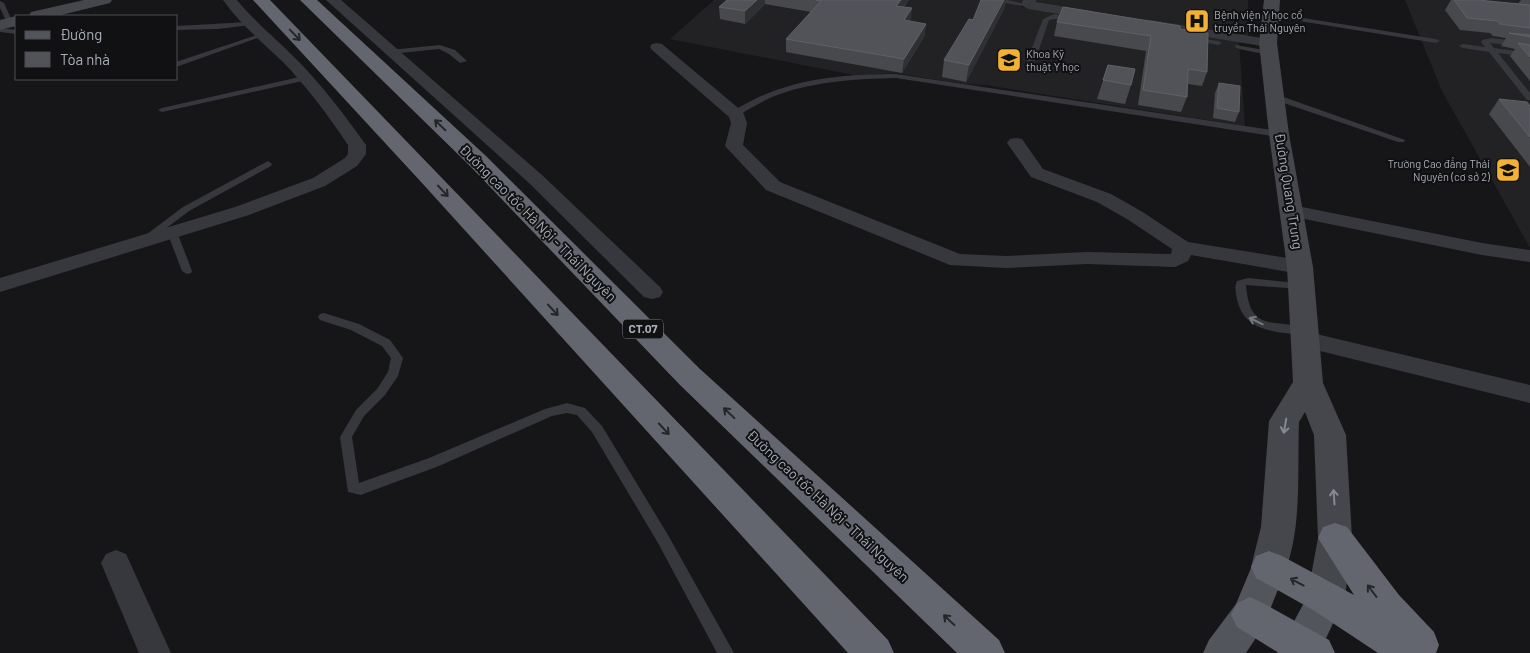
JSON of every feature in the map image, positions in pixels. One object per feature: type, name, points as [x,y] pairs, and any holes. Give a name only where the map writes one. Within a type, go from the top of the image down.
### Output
[{"type":"highway","points":[[261,0],[444,192],[874,653]]},
{"type":"highway","name":"Đường cao tốc Hà Nội - Thái Nguyên","points":[[308,0],[478,162],[690,376],[984,653]]},
{"type":"highway","points":[[1336,538],[1376,596],[1428,653]]},
{"type":"highway","points":[[1269,567],[1326,598],[1412,653]]},
{"type":"highway","points":[[1250,614],[1305,651]]},
{"type":"main road","points":[[40,15],[86,2],[104,0]]},
{"type":"main road","name":"Đường Quang Trung","points":[[1271,8],[1268,48],[1301,276],[1308,383],[1330,436],[1336,538],[1326,598],[1305,651]]},
{"type":"main road","points":[[1223,653],[1250,614],[1269,567],[1278,527],[1284,421],[1308,383]]},
{"type":"street","points":[[0,285],[242,211],[319,182],[351,162],[357,154],[358,145],[323,97],[286,58],[249,24],[230,0]]},
{"type":"street","points":[[333,0],[542,184],[606,244],[652,292]]},
{"type":"street","points":[[1029,2],[1100,20]]},
{"type":"street","points":[[1132,21],[1268,48]]},
{"type":"street","points":[[657,47],[735,113],[739,123],[734,146],[773,186],[956,260],[1006,262],[1087,258],[1175,261],[1181,257],[1182,247]]},
{"type":"street","points":[[1016,143],[1037,173],[1104,198],[1134,215],[1182,247],[1301,276]]},
{"type":"street","points":[[1292,211],[1530,256]]},
{"type":"street","points":[[1482,248],[1530,267]]},
{"type":"street","points":[[1304,335],[1530,394]]},
{"type":"street","points":[[116,563],[155,653]]},
{"type":"lane","points":[[993,0],[1029,2]]},
{"type":"lane","points":[[1,3],[9,26]]},
{"type":"lane","points":[[1271,8],[1436,41]]},
{"type":"lane","points":[[1031,61],[1046,19],[1054,16],[1100,20]]},
{"type":"lane","points":[[178,28],[209,28],[249,24]]},
{"type":"lane","points":[[178,36],[209,28]]},
{"type":"lane","points":[[1144,30],[1218,43]]},
{"type":"lane","points":[[178,63],[262,35]]},
{"type":"lane","points":[[1530,45],[1492,40],[1485,42],[1530,98]]},
{"type":"lane","points":[[1463,46],[1530,55]]},
{"type":"lane","points":[[390,52],[440,47],[446,48],[463,61]]},
{"type":"lane","points":[[1239,47],[1268,48]]},
{"type":"lane","points":[[735,113],[776,92],[828,80],[860,76],[896,76],[1280,134]]},
{"type":"lane","points":[[162,110],[304,78]]},
{"type":"lane","points":[[1276,97],[1400,140]]},
{"type":"lane","points":[[144,240],[186,209],[268,164]]},
{"type":"lane","points":[[172,232],[187,271]]},
{"type":"lane","points":[[1301,276],[1241,283],[1241,295],[1242,307],[1247,316],[1258,323],[1304,335]]},
{"type":"lane","points":[[324,317],[355,327],[386,343],[397,358],[394,373],[381,392],[360,414],[346,437],[353,488],[362,489],[434,462],[549,412],[567,408],[581,411],[602,438],[663,540],[726,653]]},
{"type":"shaded area","name":"Khoa Kỹ thuật Y học","points":[[714,0],[1023,0],[1021,7],[1239,42],[1245,126],[896,73],[854,75],[670,39]]},
{"type":"shaded area","name":"Bệnh viện Y học cổ truyền Thái Nguyên","points":[[1037,0],[1248,0],[1248,37],[1039,3]]},
{"type":"shaded area","name":"Trường Cao đẳng Thái Nguyên (cơ sở 2)","points":[[1405,0],[1530,0],[1530,248],[1442,91]]},
{"type":"building","points":[[727,0],[757,0],[745,11],[719,7]]},
{"type":"building","points":[[816,0],[901,0],[896,6],[912,8],[904,20],[926,24],[904,59],[786,39],[821,1]]},
{"type":"building","points":[[981,0],[1004,0],[969,65],[944,60],[969,19],[973,20]]},
{"type":"building","points":[[1454,0],[1478,0],[1530,5],[1530,28],[1500,24],[1498,21],[1467,18]]},
{"type":"building","points":[[1063,7],[1180,26],[1180,29],[1208,33],[1207,72],[1188,69],[1187,97],[1143,90],[1151,36],[1057,22]]},
{"type":"building","points":[[1509,33],[1530,35],[1530,37]]},
{"type":"building","points":[[1518,43],[1530,45],[1530,57]]},
{"type":"building","points":[[1108,65],[1135,69],[1131,85],[1103,80]]},
{"type":"building","points":[[1219,83],[1240,86],[1239,112],[1217,108]]},
{"type":"building","points":[[1499,99],[1527,102],[1530,106],[1530,137]]},
{"type":"place","name":"Bệnh viện Y học cổ truyền Thái Nguyên","points":[[1197,21]]},
{"type":"place","name":"Khoa Kỹ thuật Y học","points":[[1009,60]]},
{"type":"place","name":"Trường Cao đẳng Thái Nguyên (cơ sở 2)","points":[[1508,170]]}]
